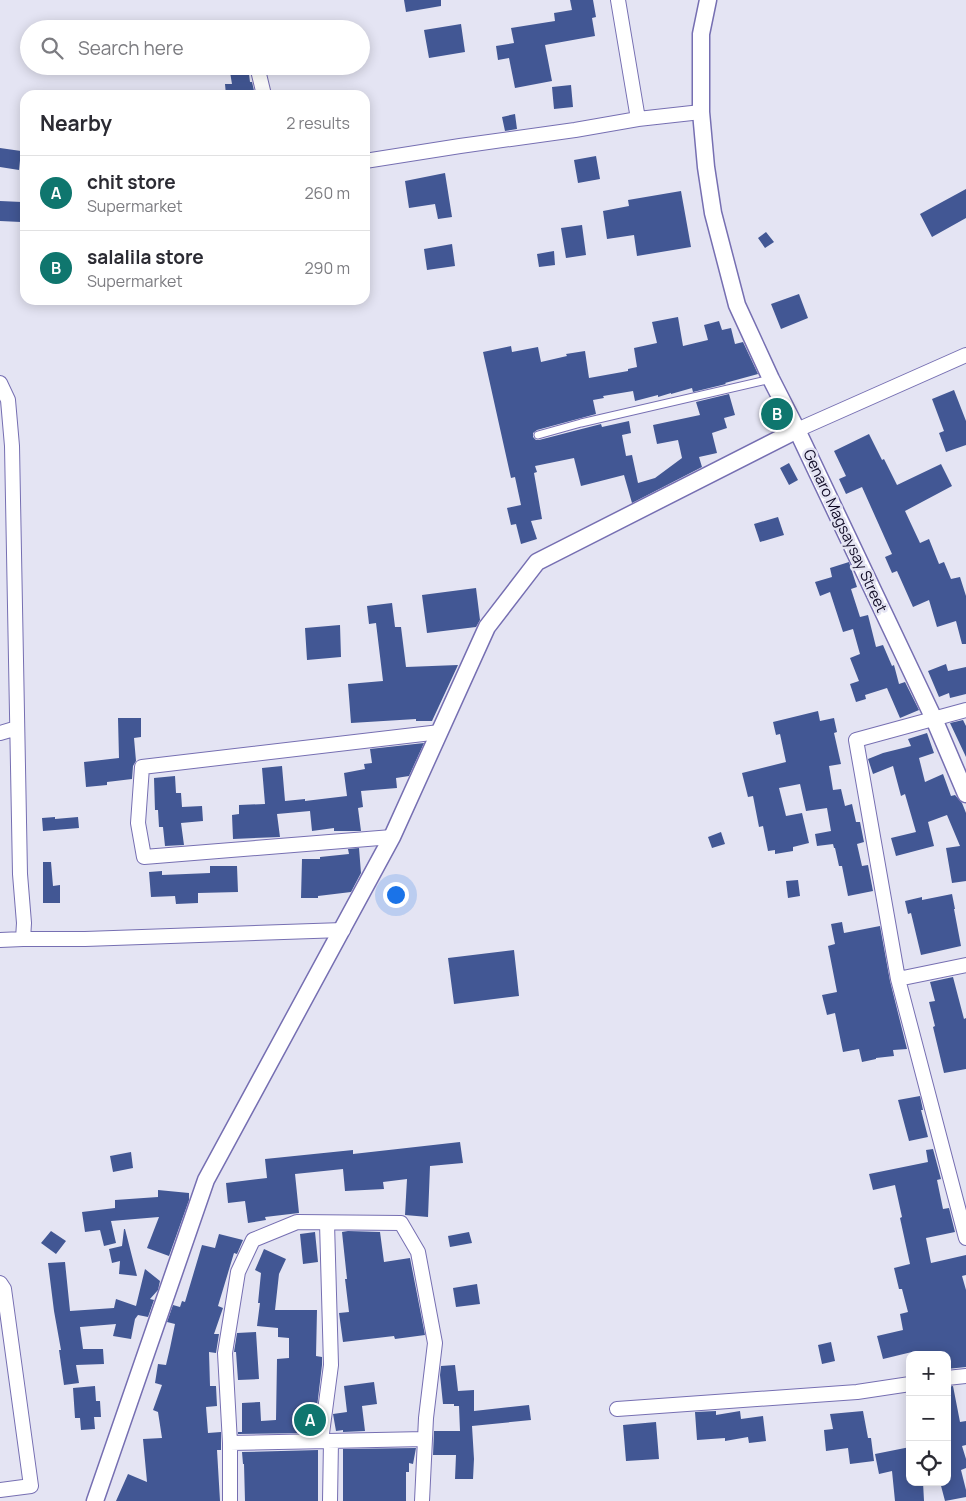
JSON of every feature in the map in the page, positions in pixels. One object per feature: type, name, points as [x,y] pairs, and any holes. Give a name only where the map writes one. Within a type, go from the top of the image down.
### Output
[{"type":"street","points":[[618,0],[638,119]]},
{"type":"street","name":"Genaro Magsaysay Street","points":[[708,0],[701,34],[701,112],[706,167],[713,213],[737,305],[934,719],[966,794]]},
{"type":"street","points":[[260,75],[263,90]]},
{"type":"street","points":[[370,160],[638,119],[701,112]]},
{"type":"street","points":[[95,1501],[206,1180],[392,837],[487,627],[537,562],[797,430],[966,355]]},
{"type":"street","points":[[0,383],[8,400],[12,446],[20,874],[24,923],[23,939]]},
{"type":"street","points":[[966,710],[856,740],[898,979],[966,1238]]},
{"type":"street","points":[[0,733],[17,728]]},
{"type":"street","points":[[392,837],[144,857],[138,823],[142,766],[440,732]]},
{"type":"street","points":[[0,940],[86,939],[343,930]]},
{"type":"street","points":[[898,979],[966,965]]},
{"type":"street","points":[[230,1501],[230,1443],[225,1353],[238,1272],[253,1240],[297,1222],[401,1223],[418,1252],[435,1344],[425,1439],[422,1501]]},
{"type":"street","points":[[328,1223],[331,1365],[326,1441],[330,1501]]},
{"type":"street","points":[[0,1283],[4,1289],[31,1486],[0,1490]]},
{"type":"street","points":[[951,1378],[966,1376]]},
{"type":"street","points":[[617,1409],[857,1392],[906,1385]]},
{"type":"street","points":[[230,1443],[425,1439]]},
{"type":"lane","points":[[538,435],[581,423],[771,379]]},
{"type":"building","points":[[404,0],[441,0],[441,6],[406,12]]},
{"type":"building","points":[[570,0],[593,0],[596,17],[592,18],[595,36],[545,45],[552,81],[515,88],[509,58],[498,60],[496,46],[514,43],[511,28],[555,21],[554,13],[572,10]]},
{"type":"building","points":[[461,24],[465,52],[429,58],[424,30]]},
{"type":"building","points":[[230,75],[249,75],[254,90],[226,90],[225,84],[232,84]]},
{"type":"building","points":[[571,85],[573,107],[554,109],[552,87]]},
{"type":"building","points":[[515,114],[517,129],[505,131],[502,117]]},
{"type":"building","points":[[0,148],[20,151],[19,170],[0,167]]},
{"type":"building","points":[[596,156],[600,179],[578,183],[574,160]]},
{"type":"building","points":[[445,173],[452,217],[438,219],[435,204],[409,208],[405,181]]},
{"type":"building","points":[[966,189],[966,218],[932,237],[920,214]]},
{"type":"building","points":[[681,191],[691,247],[637,256],[634,235],[607,239],[603,211],[629,206],[628,200]]},
{"type":"building","points":[[0,201],[20,202],[20,222],[0,221]]},
{"type":"building","points":[[582,225],[586,255],[566,258],[561,228]]},
{"type":"building","points":[[766,232],[774,242],[765,248],[758,238]]},
{"type":"building","points":[[452,244],[455,266],[427,270],[424,249]]},
{"type":"building","points":[[554,251],[555,265],[539,267],[537,254]]},
{"type":"building","points":[[799,294],[808,318],[781,329],[771,304]]},
{"type":"building","points":[[678,317],[683,346],[708,340],[704,325],[719,321],[722,330],[731,328],[735,344],[743,342],[758,374],[693,392],[692,388],[635,401],[633,391],[603,396],[604,398],[593,400],[596,414],[537,430],[533,433],[533,437],[539,440],[601,424],[602,427],[629,421],[631,433],[622,435],[626,456],[632,455],[638,483],[655,478],[682,458],[678,440],[657,444],[653,425],[700,415],[696,402],[729,394],[735,415],[724,418],[727,428],[712,433],[717,453],[699,457],[702,467],[632,503],[624,475],[581,486],[574,458],[535,466],[537,472],[534,473],[542,519],[531,521],[537,539],[521,544],[516,524],[511,525],[507,508],[521,505],[515,477],[511,478],[483,352],[511,346],[512,352],[538,347],[541,362],[567,356],[566,354],[585,351],[589,378],[628,371],[628,369],[637,367],[634,348],[657,343],[652,322]]},
{"type":"building","points":[[954,390],[966,421],[966,445],[946,452],[939,433],[944,431],[932,399]]},
{"type":"building","points":[[869,434],[897,485],[941,464],[952,486],[905,511],[920,543],[929,539],[939,564],[944,562],[951,579],[960,577],[966,596],[966,644],[962,644],[956,621],[937,627],[929,600],[913,607],[897,571],[892,573],[885,557],[892,554],[862,487],[846,494],[839,479],[846,476],[834,451]]},
{"type":"building","points":[[789,463],[798,480],[789,485],[780,468]]},
{"type":"building","points":[[778,517],[784,535],[760,542],[754,524]]},
{"type":"building","points":[[849,562],[857,587],[851,589],[860,617],[868,615],[876,647],[883,645],[892,666],[894,665],[899,684],[905,682],[919,710],[900,718],[887,688],[865,695],[866,699],[856,702],[850,684],[859,681],[850,658],[860,654],[853,629],[843,632],[830,592],[820,596],[815,582],[832,577],[830,568]]},
{"type":"building","points":[[476,588],[480,620],[476,627],[427,633],[422,595]]},
{"type":"building","points":[[392,603],[395,627],[401,627],[406,667],[458,665],[432,721],[416,721],[416,719],[351,723],[348,684],[383,681],[376,623],[369,624],[367,606]]},
{"type":"building","points":[[340,625],[341,657],[307,660],[305,628]]},
{"type":"building","points":[[946,664],[948,671],[966,667],[966,694],[950,698],[949,693],[939,697],[928,671]]},
{"type":"building","points":[[818,711],[820,721],[834,718],[837,732],[834,733],[841,764],[829,766],[833,790],[841,789],[845,806],[852,804],[856,822],[860,822],[864,842],[857,844],[862,866],[868,865],[873,891],[848,896],[842,866],[839,866],[833,844],[817,846],[815,834],[831,831],[827,808],[806,811],[800,784],[779,788],[786,816],[802,813],[809,843],[793,847],[793,851],[775,854],[775,850],[768,851],[763,826],[759,827],[753,796],[748,797],[742,773],[786,762],[780,734],[776,735],[773,722]]},
{"type":"building","points":[[118,718],[141,718],[141,737],[134,738],[136,761],[133,766],[132,779],[107,782],[107,785],[86,787],[84,762],[119,758]]},
{"type":"building","points":[[963,720],[966,726],[966,757],[950,723]]},
{"type":"building","points":[[927,733],[934,753],[919,758],[925,782],[943,774],[951,796],[955,795],[962,803],[966,813],[966,881],[952,883],[946,848],[960,846],[947,815],[928,822],[934,846],[896,856],[891,838],[916,832],[905,794],[901,796],[893,766],[873,774],[868,759],[911,746],[908,739]]},
{"type":"building","points":[[424,743],[409,776],[396,778],[397,788],[361,791],[363,807],[358,808],[361,831],[334,831],[334,828],[312,831],[310,811],[277,814],[280,837],[233,839],[232,815],[239,814],[239,805],[265,804],[262,768],[282,766],[285,801],[305,799],[305,801],[347,796],[344,773],[365,769],[364,764],[372,763],[370,749]]},
{"type":"building","points":[[175,776],[176,793],[181,793],[182,807],[202,806],[203,821],[181,823],[184,845],[165,846],[163,827],[159,827],[158,810],[155,810],[154,778]]},
{"type":"building","points":[[55,817],[55,819],[78,817],[79,828],[43,831],[42,818]]},
{"type":"building","points":[[721,832],[725,844],[712,848],[708,837]]},
{"type":"building","points":[[359,848],[361,873],[351,892],[318,896],[318,898],[301,898],[302,859],[320,859],[320,857],[349,854],[348,849]]},
{"type":"building","points":[[43,862],[51,862],[53,886],[60,885],[60,903],[43,903]]},
{"type":"building","points":[[210,866],[237,866],[238,892],[198,893],[198,903],[176,904],[175,896],[151,897],[149,872],[162,871],[162,875],[210,873]]},
{"type":"building","points":[[798,880],[800,896],[788,898],[786,881]]},
{"type":"building","points":[[952,894],[961,946],[921,955],[911,913],[908,914],[905,901],[922,897],[922,900]]},
{"type":"building","points":[[842,922],[844,933],[880,926],[890,981],[907,1049],[893,1050],[894,1056],[862,1062],[859,1049],[843,1052],[835,1013],[827,1015],[822,995],[837,992],[828,946],[835,944],[831,924]]},
{"type":"building","points":[[514,950],[519,996],[454,1004],[448,958]]},
{"type":"building","points":[[953,977],[964,1019],[966,1018],[966,1069],[944,1073],[929,1002],[935,1001],[930,982]]},
{"type":"building","points":[[920,1096],[923,1110],[921,1110],[928,1137],[909,1141],[898,1100]]},
{"type":"building","points":[[460,1142],[463,1163],[430,1166],[428,1217],[405,1215],[407,1179],[383,1182],[384,1189],[345,1191],[343,1169],[295,1174],[299,1213],[265,1217],[266,1220],[248,1223],[245,1201],[228,1203],[226,1183],[267,1178],[265,1159],[353,1150],[353,1154]]},
{"type":"building","points":[[933,1149],[941,1179],[937,1180],[943,1209],[949,1208],[955,1232],[926,1238],[931,1263],[966,1255],[966,1275],[962,1276],[966,1290],[966,1367],[951,1369],[951,1351],[906,1351],[906,1353],[883,1359],[877,1336],[903,1330],[900,1314],[908,1312],[902,1289],[899,1289],[894,1268],[910,1264],[895,1185],[873,1190],[869,1174],[928,1162],[926,1150]]},
{"type":"building","points":[[131,1152],[133,1168],[113,1172],[110,1156]]},
{"type":"building","points":[[158,1190],[189,1193],[189,1200],[169,1256],[147,1248],[159,1217],[111,1221],[116,1243],[104,1246],[100,1230],[85,1232],[82,1212],[115,1208],[115,1200],[158,1197]]},
{"type":"building","points":[[124,1229],[137,1276],[119,1274],[120,1261],[112,1263],[109,1249],[122,1246]]},
{"type":"building","points":[[51,1231],[66,1241],[56,1254],[41,1243]]},
{"type":"building","points":[[315,1232],[318,1262],[303,1264],[300,1234]]},
{"type":"building","points":[[342,1232],[380,1232],[384,1262],[410,1258],[425,1335],[395,1339],[394,1336],[343,1342],[339,1313],[349,1312]]},
{"type":"building","points":[[469,1232],[472,1243],[450,1247],[448,1236]]},
{"type":"building","points":[[219,1234],[243,1240],[237,1254],[234,1253],[218,1306],[223,1308],[214,1334],[219,1334],[216,1353],[209,1352],[210,1386],[216,1386],[217,1406],[206,1407],[208,1433],[221,1432],[221,1450],[217,1450],[220,1501],[116,1501],[128,1474],[147,1482],[143,1439],[162,1438],[158,1412],[153,1410],[162,1385],[155,1383],[158,1364],[166,1365],[175,1324],[167,1322],[173,1305],[180,1307],[182,1301],[185,1302],[202,1245],[215,1248]]},
{"type":"building","points":[[264,1249],[286,1259],[279,1274],[275,1310],[317,1310],[316,1356],[322,1357],[322,1365],[317,1407],[311,1407],[313,1433],[238,1434],[238,1432],[242,1432],[242,1403],[260,1402],[261,1421],[276,1420],[277,1359],[289,1358],[289,1338],[278,1337],[278,1328],[257,1326],[261,1273],[255,1270]]},
{"type":"building","points":[[65,1262],[70,1311],[114,1308],[116,1299],[136,1306],[145,1269],[160,1281],[158,1290],[150,1299],[154,1300],[148,1317],[138,1315],[135,1319],[131,1339],[113,1336],[116,1324],[80,1327],[83,1349],[103,1349],[104,1364],[76,1365],[79,1383],[64,1385],[59,1350],[61,1350],[48,1263]]},
{"type":"building","points":[[477,1284],[480,1304],[456,1307],[453,1288]]},
{"type":"building","points":[[256,1332],[259,1379],[238,1380],[236,1352],[234,1352],[237,1333]]},
{"type":"building","points":[[831,1342],[835,1361],[822,1364],[818,1345]]},
{"type":"building","points":[[455,1365],[458,1391],[474,1390],[474,1411],[529,1405],[531,1420],[472,1426],[473,1479],[455,1479],[456,1455],[433,1455],[434,1431],[460,1431],[459,1406],[443,1404],[440,1375],[441,1366]]},
{"type":"building","points":[[374,1382],[377,1404],[362,1406],[365,1431],[336,1431],[333,1414],[347,1412],[344,1386]]},
{"type":"building","points":[[95,1386],[96,1401],[100,1401],[101,1417],[94,1417],[95,1429],[81,1430],[80,1418],[75,1418],[73,1388]]},
{"type":"building","points":[[951,1386],[953,1386],[960,1422],[966,1421],[966,1445],[962,1446],[966,1459],[966,1468],[961,1470],[966,1497],[945,1501],[941,1486],[951,1486]]},
{"type":"building","points":[[716,1411],[716,1415],[740,1411],[741,1419],[763,1416],[766,1441],[749,1443],[748,1437],[725,1441],[725,1438],[697,1440],[695,1412]]},
{"type":"building","points":[[863,1411],[868,1438],[871,1438],[874,1461],[850,1464],[848,1448],[826,1451],[824,1430],[833,1429],[830,1414]]},
{"type":"building","points":[[656,1422],[659,1459],[626,1461],[623,1425]]},
{"type":"building","points":[[416,1448],[413,1464],[409,1463],[409,1472],[406,1472],[406,1501],[343,1501],[343,1449]]},
{"type":"building","points":[[906,1448],[906,1486],[923,1486],[924,1501],[895,1501],[892,1471],[879,1474],[875,1454]]},
{"type":"building","points":[[318,1450],[318,1501],[245,1501],[242,1452]]},
{"type":"place","name":"salalila store","points":[[777,414]]},
{"type":"place","name":"chit store","points":[[310,1420]]}]
